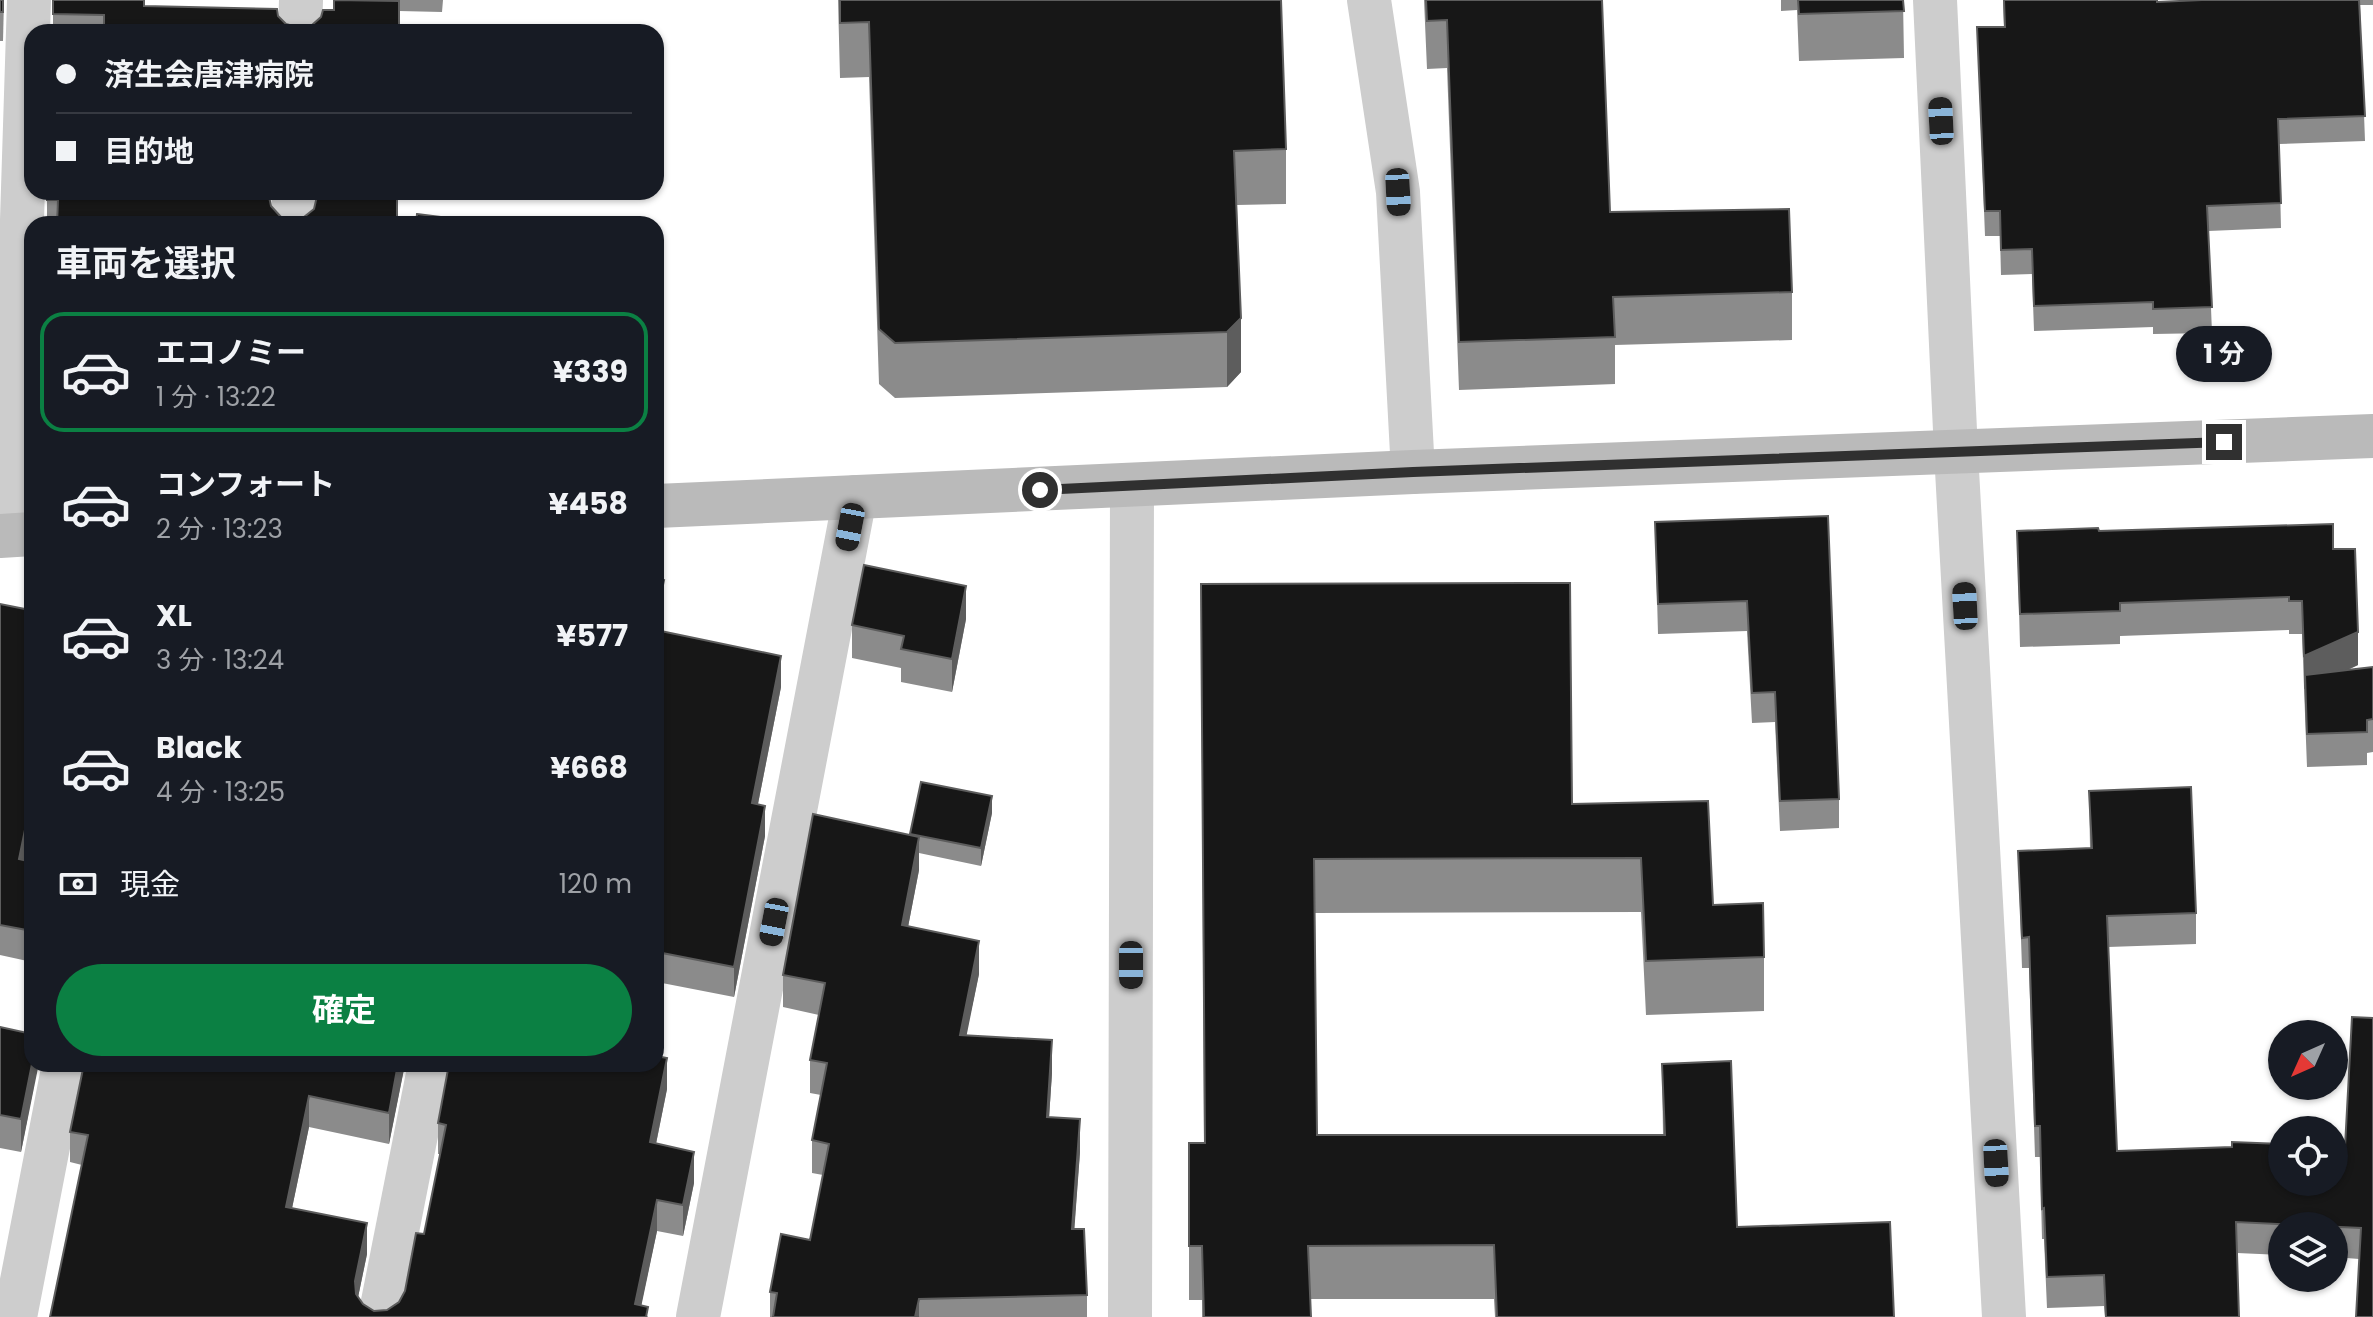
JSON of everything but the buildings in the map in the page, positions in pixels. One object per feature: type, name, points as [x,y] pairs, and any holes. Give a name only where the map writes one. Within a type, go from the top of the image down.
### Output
[{"type":"street","points":[[28,24],[29,0]]},
{"type":"street","points":[[300,24],[301,0]]},
{"type":"street","points":[[1369,0],[1398,192],[1413,472]]},
{"type":"street","points":[[1935,0],[1956,452],[2004,1317]]},
{"type":"street","points":[[15,535],[24,191]]},
{"type":"street","points":[[664,506],[1413,472],[2373,436]]},
{"type":"street","points":[[1130,1317],[1132,486]]},
{"type":"street","points":[[698,1317],[855,497]]},
{"type":"street","points":[[15,1317],[62,1072]]},
{"type":"street","points":[[380,1317],[428,1072]]},
{"type":"route","points":[[1040,490],[1413,472],[2224,442]]}]
